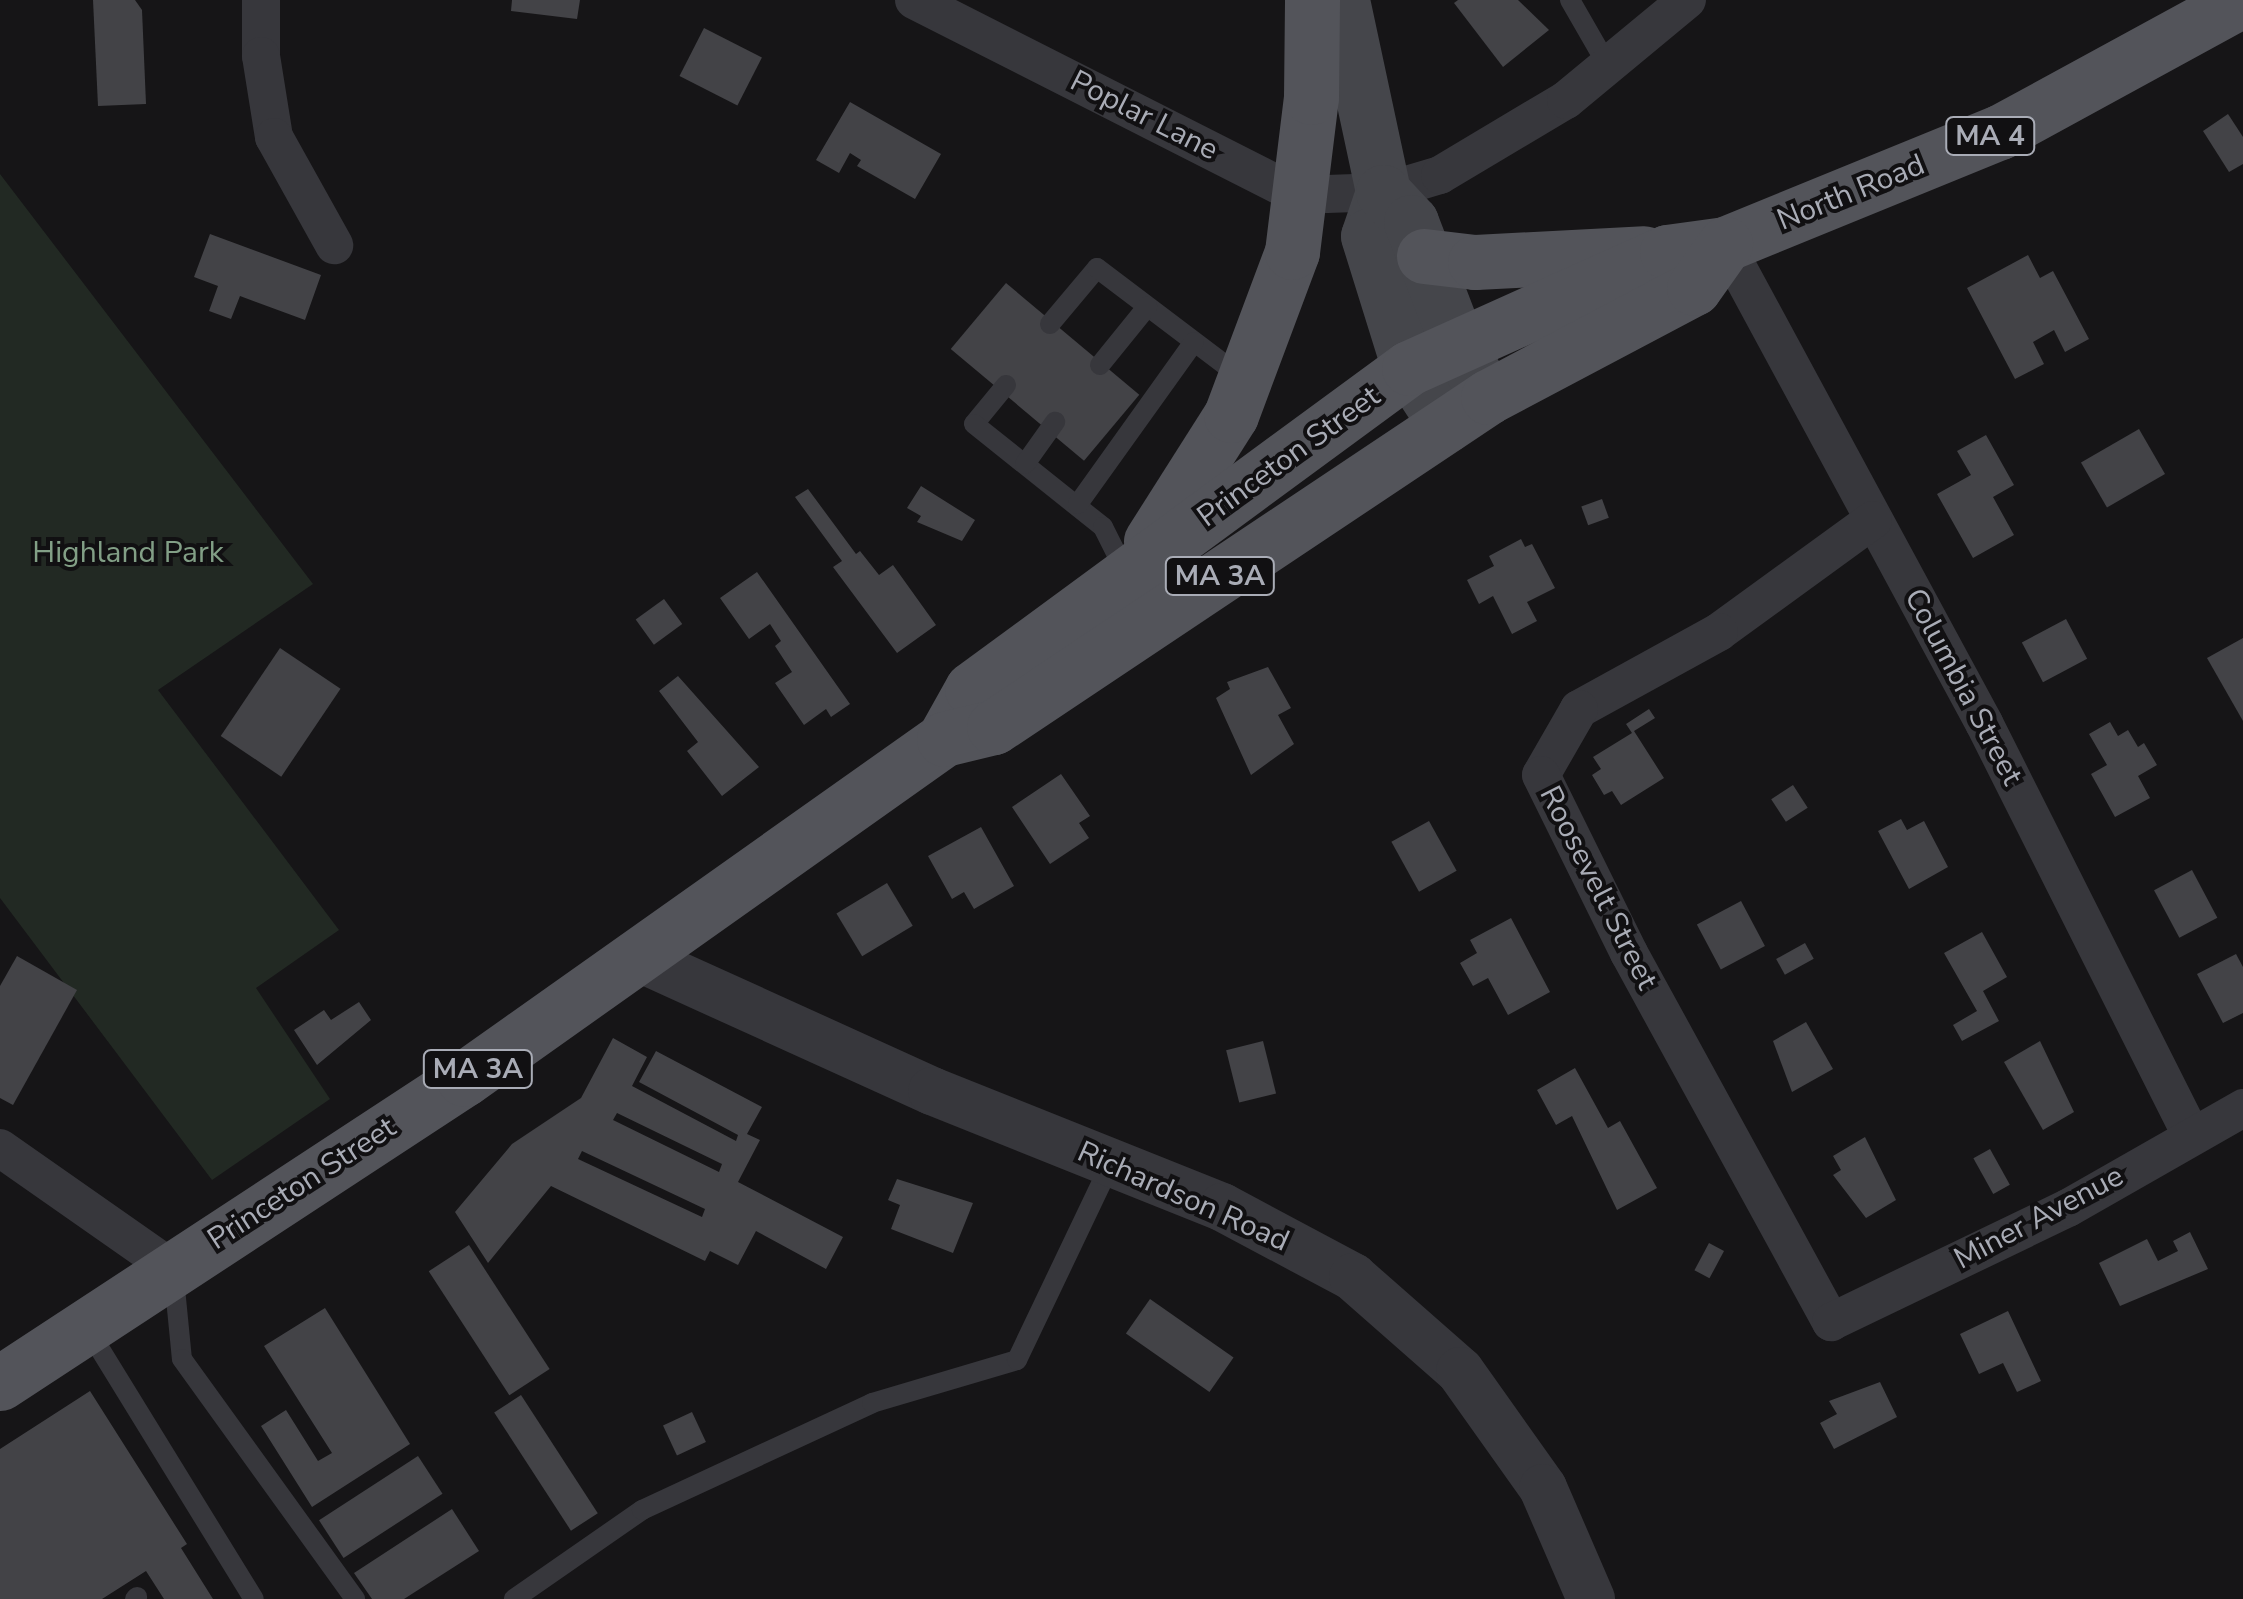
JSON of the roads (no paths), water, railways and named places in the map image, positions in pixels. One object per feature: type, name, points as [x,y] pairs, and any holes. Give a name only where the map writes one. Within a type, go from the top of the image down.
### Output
[{"type":"main road","name":"MA 3A","points":[[1128,575],[1231,416],[1292,252],[1311,97],[1312,0]]},
{"type":"main road","name":"Princeton Street","points":[[1342,0],[1383,192],[1410,222],[1424,256],[1459,348],[1467,411]]},
{"type":"main road","name":"North Road","points":[[1409,368],[1667,252],[1726,244],[2000,132],[2242,0]]},
{"type":"main road","name":"Princeton Street","points":[[1383,192],[1368,236],[1409,368],[1467,411]]},
{"type":"main road","points":[[1467,411],[1694,288],[1726,244]]},
{"type":"main road","points":[[1424,256],[1475,262],[1667,252]]},
{"type":"main road","name":"Princeton Street","points":[[944,738],[972,689],[1409,368]]},
{"type":"main road","name":"Princeton Street","points":[[0,1383],[640,958],[944,738],[994,727],[1467,411]]},
{"type":"street","points":[[261,0],[261,56],[274,137],[334,245]]},
{"type":"street","name":"Poplar Lane","points":[[914,0],[1299,195],[1383,192],[1440,175],[1566,100],[1687,0]]},
{"type":"street","name":"Columbia Street","points":[[1726,244],[1984,723],[2190,1134]]},
{"type":"street","name":"Roosevelt Street","points":[[1831,1322],[1629,953],[1541,774],[1579,709],[1719,632],[1874,520]]},
{"type":"street","name":"Richardson Road","points":[[640,958],[932,1091],[1222,1208],[1353,1277],[1460,1371],[1542,1488],[1592,1599]]},
{"type":"street","name":"Miner Avenue","points":[[1831,1322],[2068,1208],[2190,1134],[2243,1108]]},
{"type":"street","points":[[0,1148],[173,1269]]},
{"type":"lane","points":[[1570,0],[1608,66]]},
{"type":"lane","points":[[1050,324],[1097,268],[1244,379]]},
{"type":"lane","points":[[1100,365],[1147,307]]},
{"type":"lane","points":[[1078,504],[1194,342]]},
{"type":"lane","points":[[1006,385],[974,424],[1102,526],[1128,575]]},
{"type":"lane","points":[[1025,464],[1055,422]]},
{"type":"lane","points":[[514,1599],[642,1510],[872,1403],[1016,1360],[1110,1163]]},
{"type":"lane","points":[[173,1269],[182,1359],[355,1599]]},
{"type":"lane","points":[[86,1326],[250,1593]]},
{"type":"park label","name":"Highland Park","points":[[128,553]]}]
